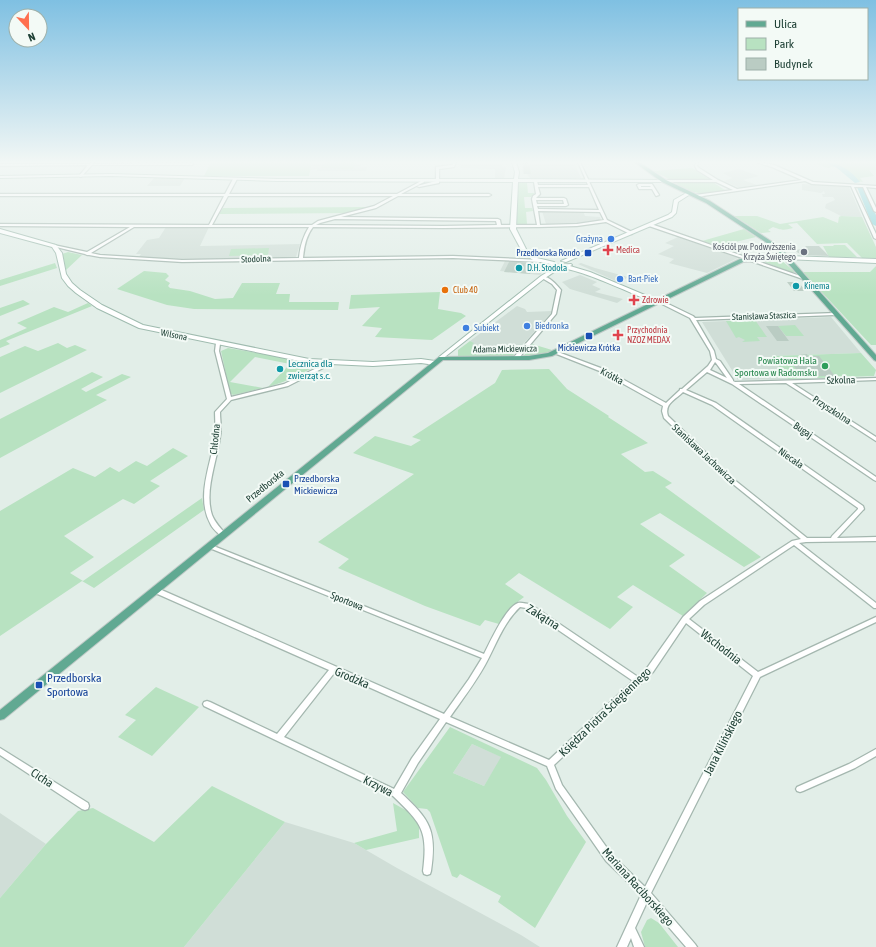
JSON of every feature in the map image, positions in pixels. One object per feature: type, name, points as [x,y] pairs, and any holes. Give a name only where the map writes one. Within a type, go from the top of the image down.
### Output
[{"type":"main road","points":[[713,206],[765,238],[778,248],[876,359]]},
{"type":"main road","name":"Adama Mickiewicza","points":[[438,360],[537,358],[556,353],[742,260],[748,258],[787,258]]},
{"type":"main road","name":"Przedborska","points":[[0,716],[438,360]]},
{"type":"street","points":[[210,226],[220,206]]},
{"type":"street","points":[[298,226],[336,218],[377,206]]},
{"type":"street","points":[[513,206],[512,226],[519,243],[529,256],[555,265]]},
{"type":"street","points":[[535,206],[539,226]]},
{"type":"street","points":[[600,206],[606,221]]},
{"type":"street","points":[[567,264],[579,256],[672,215],[675,206]]},
{"type":"street","points":[[862,206],[876,238]]},
{"type":"street","points":[[536,210],[602,211]]},
{"type":"street","points":[[336,218],[498,220],[499,226]]},
{"type":"street","points":[[0,225],[539,226],[577,225],[606,221],[631,233]]},
{"type":"street","points":[[301,258],[304,242],[312,226],[319,222]]},
{"type":"street","points":[[650,225],[804,278]]},
{"type":"street","points":[[87,254],[134,226]]},
{"type":"street","name":"Stodolna","points":[[0,231],[87,254],[116,258],[186,262],[301,258],[453,257],[540,261]]},
{"type":"street","name":"Wilsona","points":[[54,246],[59,253],[64,276],[72,287],[116,316],[148,329],[218,344],[330,363],[384,364],[438,360]]},
{"type":"street","points":[[59,253],[69,250]]},
{"type":"street","points":[[529,256],[555,265]]},
{"type":"street","name":"Stodolna","points":[[515,260],[525,259],[529,256]]},
{"type":"street","points":[[787,258],[876,261]]},
{"type":"street","name":"Bugaj","points":[[555,265],[567,264],[683,311],[693,319],[712,351],[714,360],[718,362],[733,382]]},
{"type":"street","name":"Przedborska","points":[[438,360],[544,276],[555,265]]},
{"type":"street","points":[[516,358],[554,314],[560,290],[544,276]]},
{"type":"street","name":"Stanisława Staszica","points":[[693,319],[835,314]]},
{"type":"street","points":[[218,344],[218,351],[229,399]]},
{"type":"street","name":"Krótka","points":[[556,353],[604,371],[666,405]]},
{"type":"street","points":[[666,405],[707,370],[712,365],[714,360]]},
{"type":"street","name":"Wilsona","points":[[229,399],[286,385],[330,363]]},
{"type":"street","name":"Bugaj","points":[[707,370],[733,382],[876,479]]},
{"type":"street","name":"Szkolna","points":[[733,382],[876,379]]},
{"type":"street","name":"Przyszkolna","points":[[788,382],[876,439]]},
{"type":"street","name":"Niecała","points":[[682,390],[714,404],[861,507],[861,509],[834,537],[836,540]]},
{"type":"street","name":"Chłodna","points":[[223,535],[218,531],[211,517],[206,493],[218,436],[217,412],[229,399]]},
{"type":"street","name":"Stanisława Jachowicza","points":[[666,405],[664,407],[666,417],[683,435],[730,479],[806,540]]},
{"type":"street","name":"Księdza Piotra Ściegiennego","points":[[550,764],[650,670],[685,619],[702,603],[794,542],[806,540],[876,539]]},
{"type":"street","points":[[794,542],[876,606]]},
{"type":"street","name":"Sportowa","points":[[209,546],[485,657]]},
{"type":"street","name":"Grodzka","points":[[155,590],[333,670],[550,764]]},
{"type":"street","name":"Zakątna","points":[[396,794],[406,773],[446,719],[483,662],[515,608],[524,604],[638,681]]},
{"type":"street","name":"Wschodnia","points":[[685,619],[757,675]]},
{"type":"street","points":[[757,675],[876,619]]},
{"type":"street","points":[[279,737],[333,670]]},
{"type":"street","name":"Jana Kilińskiego","points":[[622,947],[646,894],[757,675]]},
{"type":"street","name":"Krzywa","points":[[207,704],[396,794],[421,818],[428,832],[430,851],[427,871]]},
{"type":"street","name":"Cicha","points":[[0,751],[85,806]]},
{"type":"street","points":[[800,789],[852,766],[876,752]]},
{"type":"street","name":"Mariana Raciborskiego","points":[[550,764],[559,787],[609,858],[646,894],[692,947]]},
{"type":"street","points":[[631,928],[639,947]]},
{"type":"shaded area","points":[[825,206],[857,206],[862,217],[841,216],[825,208]]},
{"type":"shaded area","points":[[542,211],[583,211],[585,216],[600,217],[601,220],[577,223],[546,224]]},
{"type":"shaded area","points":[[166,227],[209,227],[200,246],[300,244],[296,257],[205,259],[138,258],[141,254],[136,254],[147,240],[159,238]]},
{"type":"shaded area","points":[[678,237],[738,258],[707,273],[669,263],[674,259],[658,254],[674,246],[665,243]]},
{"type":"shaded area","name":"D.H. Stodoła","points":[[505,261],[547,266],[540,275],[500,271]]},
{"type":"shaded area","points":[[581,263],[628,277],[620,283],[578,264]]},
{"type":"shaded area","points":[[580,275],[597,282],[592,285],[601,289],[595,292],[623,299],[617,303],[570,289],[562,282]]},
{"type":"shaded area","points":[[517,306],[525,309],[527,312],[553,311],[514,354],[482,352],[471,345],[473,343],[470,341]]},
{"type":"shaded area","points":[[831,317],[861,353],[771,356],[788,379],[738,380],[702,322]]},
{"type":"shaded area","points":[[472,744],[502,757],[484,786],[453,773]]},
{"type":"shaded area","points":[[0,813],[46,844],[0,898]]},
{"type":"shaded area","points":[[285,822],[354,843],[521,935],[540,947],[184,947]]},
{"type":"green space","points":[[517,206],[532,208],[533,211],[526,212],[527,224],[517,224]]},
{"type":"green space","points":[[369,207],[353,213],[219,214],[223,208]]},
{"type":"green space","points":[[734,216],[757,216],[780,224],[823,217],[838,223],[839,217],[841,216],[862,217],[876,247],[876,259],[862,258],[847,243],[817,244],[797,223],[788,224],[793,228],[784,230],[773,227],[768,230],[771,232],[761,233]]},
{"type":"green space","points":[[744,229],[756,237],[719,246],[702,241]]},
{"type":"green space","points":[[833,245],[845,245],[857,257],[829,257],[823,246],[834,246]]},
{"type":"green space","points":[[269,248],[268,255],[229,256],[231,249]]},
{"type":"green space","points":[[68,252],[82,255],[66,270],[62,254]]},
{"type":"green space","points":[[781,260],[795,272],[791,272],[761,261]]},
{"type":"green space","points":[[55,263],[57,268],[0,286],[0,280]]},
{"type":"green space","points":[[876,266],[876,345],[871,345],[803,272],[870,272]]},
{"type":"green space","points":[[144,271],[166,273],[169,276],[165,280],[170,283],[168,286],[170,288],[190,291],[215,299],[233,298],[242,283],[280,283],[276,294],[290,294],[289,302],[339,302],[338,310],[194,309],[167,305],[117,289]]},
{"type":"green space","points":[[440,292],[438,309],[461,313],[466,316],[432,340],[375,337],[382,328],[362,326],[380,307],[349,309],[351,295]]},
{"type":"green space","points":[[23,300],[30,304],[0,316],[0,308]]},
{"type":"green space","points":[[88,303],[92,306],[6,341],[10,344],[0,348],[0,340],[27,328],[17,323],[54,307],[68,312]]},
{"type":"green space","points":[[755,320],[767,337],[757,337],[760,341],[742,342],[745,340],[739,337],[736,338],[726,321]]},
{"type":"green space","points":[[795,325],[804,336],[786,336],[778,326]]},
{"type":"green space","points":[[470,341],[474,343],[472,345],[482,352],[514,354],[512,357],[458,356],[458,350]]},
{"type":"green space","points":[[58,343],[67,348],[75,345],[87,350],[0,393],[0,357],[25,346],[38,351]]},
{"type":"green space","points":[[532,344],[552,350],[546,354],[523,357]]},
{"type":"green space","points":[[228,348],[321,364],[283,382],[268,387],[290,364],[255,357],[230,382],[263,388],[233,395],[230,393],[221,351]]},
{"type":"green space","name":"Powiatowa Hala Sportowa w Radomsku","points":[[861,353],[876,370],[874,376],[788,379],[771,356]]},
{"type":"green space","points":[[549,369],[567,389],[648,443],[621,454],[622,455],[645,472],[653,471],[672,483],[665,487],[761,557],[744,567],[660,513],[640,524],[685,555],[669,566],[707,593],[683,616],[633,585],[617,597],[633,607],[610,629],[519,573],[505,584],[524,597],[511,607],[499,624],[485,620],[480,626],[425,606],[338,568],[349,559],[318,542],[414,474],[353,453],[375,436],[411,446],[421,440],[412,437],[495,383],[502,370]]},
{"type":"green space","points":[[92,372],[103,377],[81,389],[86,392],[122,374],[131,377],[96,395],[107,400],[0,458],[0,419]]},
{"type":"green space","points":[[173,448],[188,456],[150,481],[160,486],[134,504],[123,499],[64,536],[94,557],[70,573],[83,581],[202,498],[204,510],[94,588],[82,581],[0,636],[0,511],[73,468],[95,477],[110,467],[119,472],[136,461],[147,466]]},
{"type":"green space","points":[[156,687],[199,707],[152,756],[118,737],[136,720],[125,715]]},
{"type":"green space","points":[[450,727],[537,768],[546,780],[567,816],[586,842],[535,928],[498,902],[501,896],[460,874],[457,878],[452,876],[430,812],[427,809],[418,808],[403,792]],"holes":[[[472,744],[501,757],[484,786],[453,773]]]},
{"type":"green space","points":[[212,786],[285,822],[184,947],[0,947],[0,898],[46,844],[78,811],[93,808],[154,842]]},
{"type":"green space","points":[[393,803],[409,812],[419,823],[419,838],[366,850],[354,843],[397,831]]},
{"type":"green space","points":[[651,918],[659,923],[678,947],[645,947],[641,932],[647,920]]},
{"type":"building","points":[[805,246],[819,246],[829,256],[802,255],[793,250],[808,249]]},
{"type":"building","name":"D.H. Stodoła","points":[[509,262],[534,264],[530,274],[504,272]]},
{"type":"building","name":"Kinema","points":[[787,282],[798,282],[806,291],[794,291]]},
{"type":"building","points":[[766,326],[778,326],[789,341],[777,341]]},
{"type":"building","name":"Powiatowa Hala Sportowa w Radomsku","points":[[807,354],[808,356],[819,356],[835,376],[801,376],[788,358],[801,357],[799,355]]},
{"type":"waterway","points":[[868,206],[876,224]]},
{"type":"place","name":"Grażyna","points":[[611,239]]},
{"type":"place","name":"Medica","points":[[608,250]]},
{"type":"place","name":"Kościół pw. Podwyższenia Krzyża Świętego","points":[[804,252]]},
{"type":"place","name":"Przedborska Rondo","points":[[588,253]]},
{"type":"place","name":"D.H. Stodoła","points":[[519,268]]},
{"type":"place","name":"Bart-Piek","points":[[620,279]]},
{"type":"place","name":"Kinema","points":[[796,286]]},
{"type":"place","name":"Club 40","points":[[445,290]]},
{"type":"place","name":"Zdrowie","points":[[634,300]]},
{"type":"place","name":"Biedronka","points":[[527,326]]},
{"type":"place","name":"Subiekt","points":[[466,328]]},
{"type":"place","name":"Przychodnia NZOZ MEDAX","points":[[618,335]]},
{"type":"place","name":"Mickiewicza Krótka","points":[[589,336]]},
{"type":"place","name":"Powiatowa Hala Sportowa w Radomsku","points":[[825,366]]},
{"type":"place","name":"Lecznica dla zwierząt s.c.","points":[[280,369]]},
{"type":"place","name":"Przedborska Mickiewicza","points":[[286,484]]},
{"type":"place","name":"Przedborska Sportowa","points":[[39,685]]}]
